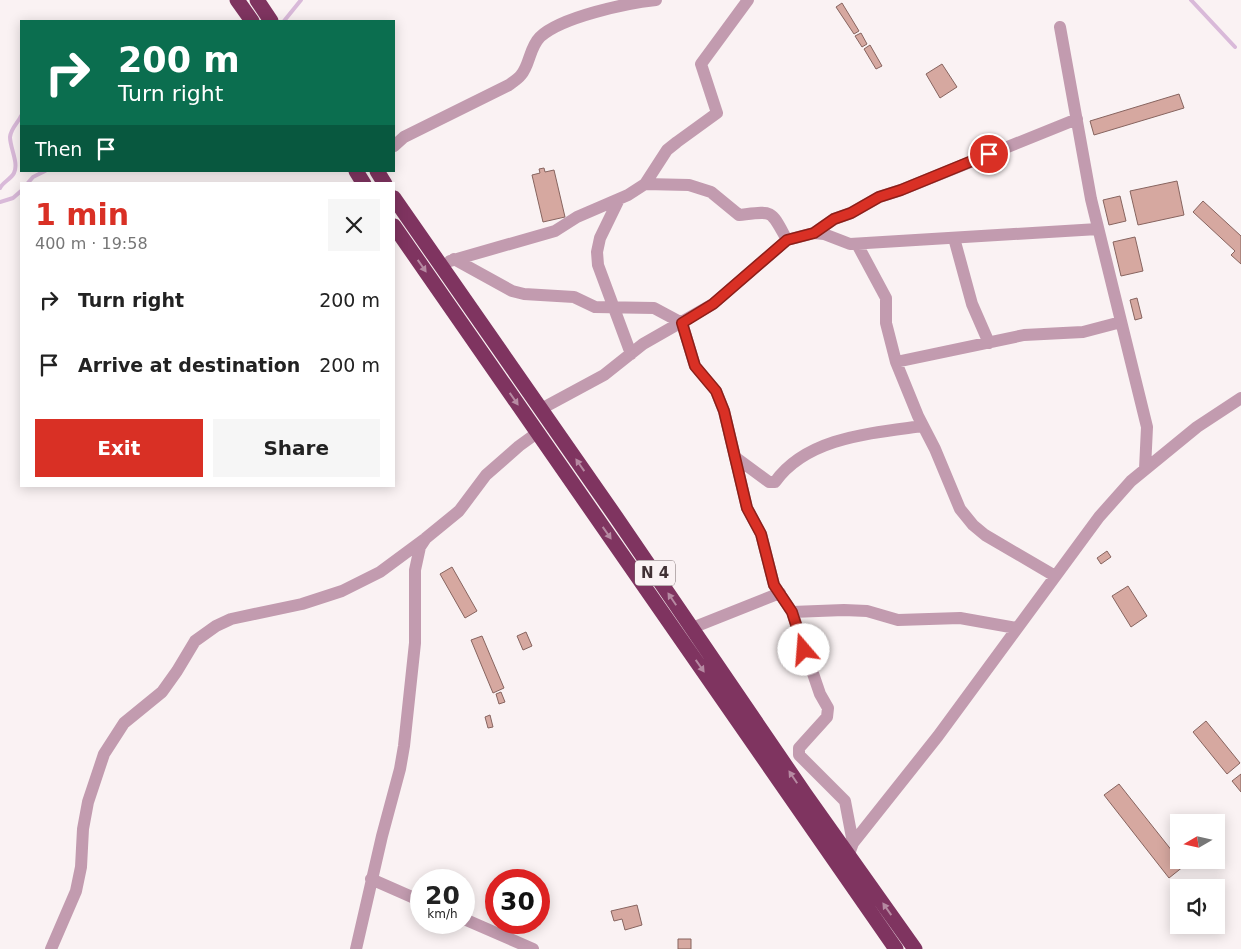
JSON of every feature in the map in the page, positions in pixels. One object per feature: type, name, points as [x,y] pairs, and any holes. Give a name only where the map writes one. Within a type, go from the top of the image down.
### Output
[{"type":"highway","points":[[237,0],[251,20]]},
{"type":"highway","points":[[257,0],[271,20]]},
{"type":"highway","name":"N 4","points":[[395,199],[805,794],[851,849],[915,949]]},
{"type":"highway","name":"N 4","points":[[395,227],[896,949]]},
{"type":"street","points":[[395,145],[404,137],[509,85],[522,75],[531,49],[540,37],[558,25],[591,13],[656,0]]},
{"type":"street","points":[[440,266],[454,259],[555,232],[577,217],[619,199],[645,184],[667,150],[717,113],[701,64],[748,0]]},
{"type":"street","points":[[1060,27],[1091,198],[1147,427],[1145,469]]},
{"type":"street","points":[[814,233],[834,219],[851,213],[879,197],[901,190],[1077,119]]},
{"type":"street","points":[[645,184],[689,185],[711,192],[739,214],[766,212],[773,215],[787,240]]},
{"type":"street","points":[[619,199],[600,238],[597,252],[598,265],[631,354]]},
{"type":"street","points":[[540,408],[604,375],[643,344],[713,304],[787,240],[814,233],[824,234],[850,244],[857,244],[1098,229]]},
{"type":"street","points":[[954,238],[972,304],[989,343]]},
{"type":"street","points":[[857,244],[886,298],[886,323],[896,362],[960,510],[985,535],[1054,576]]},
{"type":"street","points":[[454,259],[512,291],[524,294],[574,297],[594,307],[654,308],[682,323],[695,366],[716,391],[724,411],[747,508],[761,534],[774,585],[792,612],[820,694],[828,708],[827,717],[798,748],[799,755],[845,800],[851,849]]},
{"type":"street","points":[[896,362],[1024,336],[1083,332],[1121,322]]},
{"type":"street","points":[[851,849],[938,736],[1099,517],[1131,481],[1145,469],[1197,427],[1241,398]]},
{"type":"street","points":[[735,457],[769,482],[775,482],[795,461],[818,449],[859,435],[923,426]]},
{"type":"street","points":[[51,949],[76,892],[90,793],[104,754],[124,723],[162,692],[195,642],[216,626],[231,619],[302,604],[342,591],[380,572],[459,511],[486,475],[518,446],[537,433]]},
{"type":"street","points":[[356,949],[371,879],[400,769],[404,746],[415,644],[415,570],[420,547],[426,538]]},
{"type":"street","points":[[692,628],[780,593]]},
{"type":"street","points":[[792,612],[867,611],[898,620],[960,618],[1016,628]]},
{"type":"street","points":[[371,879],[410,896]]},
{"type":"street","points":[[475,924],[533,949]]},
{"type":"building","points":[[842,3],[859,31],[854,34],[836,7]]},
{"type":"building","points":[[861,33],[867,44],[862,47],[855,36]]},
{"type":"building","points":[[870,45],[882,66],[876,69],[864,49]]},
{"type":"building","points":[[942,64],[957,87],[940,98],[926,74]]},
{"type":"building","points":[[1179,94],[1184,108],[1094,135],[1090,121]]},
{"type":"building","points":[[544,168],[545,172],[554,170],[565,217],[543,222],[532,175],[540,173],[539,169]]},
{"type":"building","points":[[1177,181],[1184,215],[1138,225],[1130,191]]},
{"type":"building","points":[[1120,196],[1126,221],[1109,225],[1103,200]]},
{"type":"building","points":[[1203,201],[1241,236],[1241,264],[1231,255],[1235,251],[1193,212]]},
{"type":"building","points":[[1135,237],[1143,271],[1121,276],[1113,242]]},
{"type":"building","points":[[1137,298],[1142,318],[1135,320],[1130,300]]},
{"type":"building","points":[[1107,551],[1111,557],[1101,564],[1097,558]]},
{"type":"building","points":[[452,567],[477,611],[465,618],[440,574]]},
{"type":"building","points":[[1128,586],[1147,616],[1131,627],[1112,596]]},
{"type":"building","points":[[526,632],[532,646],[523,650],[517,636]]},
{"type":"building","points":[[482,636],[504,688],[493,693],[471,640]]},
{"type":"building","points":[[501,692],[505,702],[499,704],[496,694]]},
{"type":"building","points":[[490,715],[493,727],[488,728],[485,717]]},
{"type":"building","points":[[1206,721],[1240,763],[1227,774],[1193,732]]},
{"type":"building","points":[[1241,774],[1241,792],[1232,781]]},
{"type":"building","points":[[1119,784],[1170,848],[1170,869],[1180,869],[1169,878],[1104,795]]},
{"type":"building","points":[[637,905],[642,925],[625,930],[622,919],[614,921],[611,911]]},
{"type":"building","points":[[678,939],[691,939],[691,949],[678,949]]},
{"type":"waterway","points":[[285,20],[301,0]]},
{"type":"waterway","points":[[1191,0],[1235,47]]},
{"type":"waterway","points":[[0,188],[14,173],[15,160],[10,137],[20,118]]},
{"type":"waterway","points":[[29,182],[33,177],[43,172]]},
{"type":"waterway","points":[[0,202],[13,198],[20,192]]},
{"type":"route","points":[[804,650],[792,612],[774,585],[761,534],[747,508],[724,411],[716,391],[695,366],[682,323],[713,304],[787,240],[814,233],[834,219],[851,213],[879,197],[989,154]]}]
